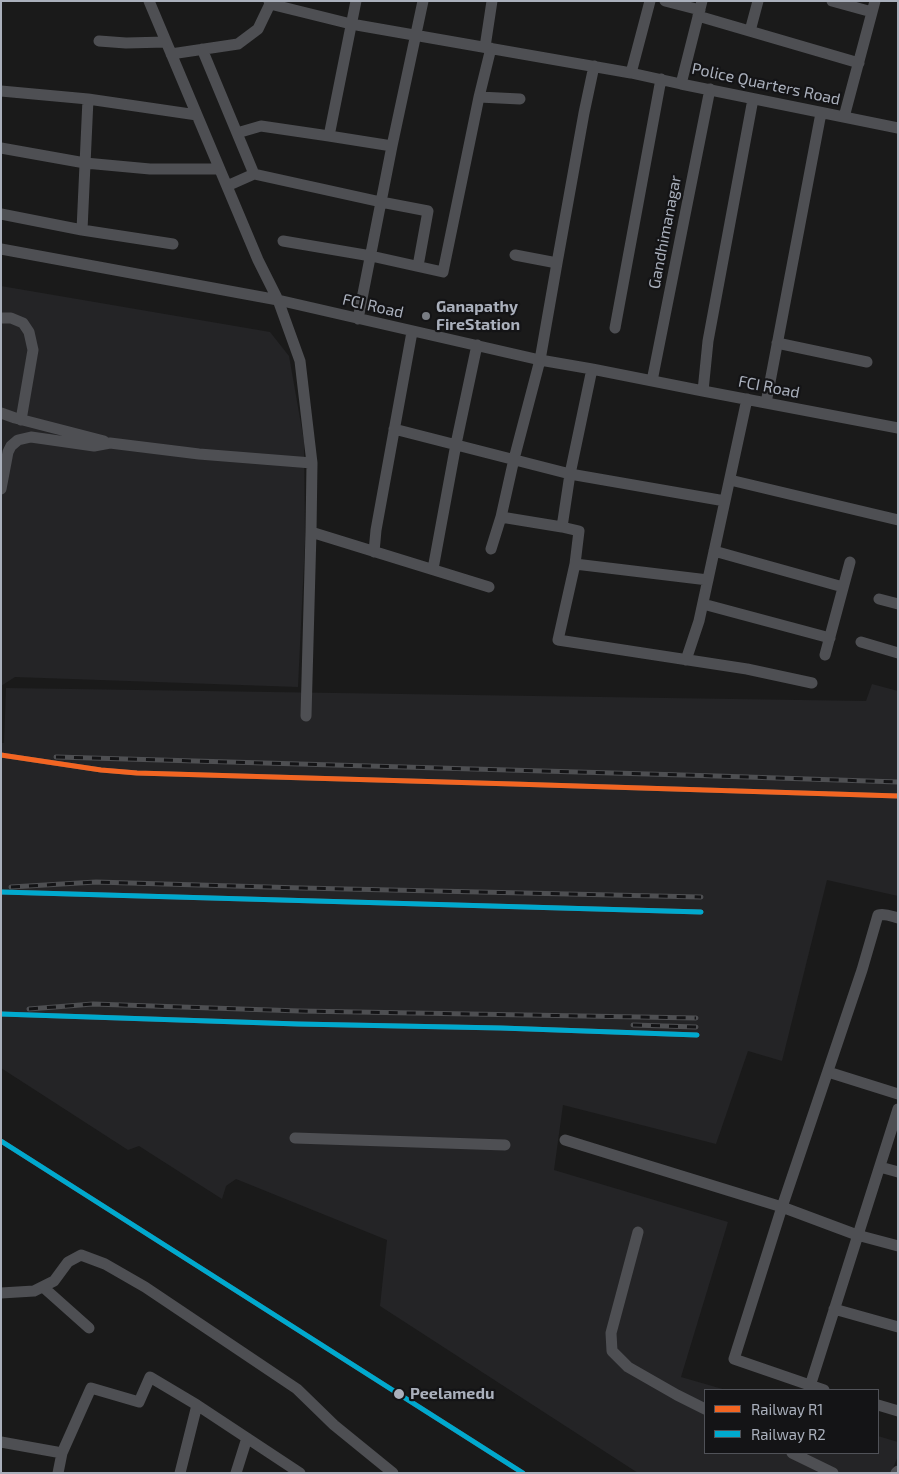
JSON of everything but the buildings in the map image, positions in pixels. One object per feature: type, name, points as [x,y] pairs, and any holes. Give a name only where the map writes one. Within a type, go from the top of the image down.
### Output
[{"type":"street","points":[[149,1],[258,260],[278,300],[300,361],[312,463],[306,716]]},
{"type":"street","points":[[329,136],[356,1]]},
{"type":"street","points":[[358,319],[423,1]]},
{"type":"street","points":[[283,241],[371,256],[443,272],[479,97],[488,47],[492,1]]},
{"type":"street","points":[[631,73],[650,1]]},
{"type":"street","points":[[665,1],[700,9],[750,31],[858,63]]},
{"type":"street","points":[[750,31],[758,1]]},
{"type":"street","points":[[832,1],[873,7],[844,117]]},
{"type":"street","points":[[171,54],[238,44],[258,29],[270,3],[351,24],[594,66],[681,84]]},
{"type":"street","name":"Police Quarters Road","points":[[700,9],[681,84],[898,128]]},
{"type":"street","points":[[99,41],[126,43],[166,42]]},
{"type":"street","points":[[202,49],[254,174]]},
{"type":"street","points":[[491,549],[501,517],[540,360],[594,66]]},
{"type":"street","points":[[615,328],[661,79]]},
{"type":"street","name":"Gandhimanagar","points":[[652,381],[710,89]]},
{"type":"street","points":[[1,91],[88,99],[197,114]]},
{"type":"street","points":[[479,97],[520,99]]},
{"type":"street","points":[[703,391],[708,341],[753,98]]},
{"type":"street","points":[[82,230],[88,99]]},
{"type":"street","points":[[766,403],[821,113]]},
{"type":"street","points":[[238,133],[261,126],[392,146]]},
{"type":"street","points":[[1,148],[85,163],[150,170],[219,169]]},
{"type":"street","points":[[227,186],[254,174],[428,211],[418,266]]},
{"type":"street","points":[[1,214],[82,230],[173,244]]},
{"type":"street","name":"FCI Road","points":[[1,249],[278,300],[540,360],[898,428]]},
{"type":"street","points":[[515,255],[557,263]]},
{"type":"street","points":[[1,318],[11,318],[23,323],[29,332],[33,350],[21,420]]},
{"type":"street","points":[[374,552],[376,530],[412,332]]},
{"type":"street","points":[[777,343],[867,362]]},
{"type":"street","points":[[433,569],[456,444],[477,345]]},
{"type":"street","points":[[562,527],[570,474],[592,369]]},
{"type":"street","points":[[686,660],[703,604],[747,399]]},
{"type":"street","points":[[1,413],[110,443],[199,454],[312,463]]},
{"type":"street","points":[[394,429],[570,474],[725,500]]},
{"type":"street","points":[[1,489],[8,452],[11,446],[18,440],[31,438],[94,446],[110,443]]},
{"type":"street","points":[[730,480],[898,520]]},
{"type":"street","points":[[501,517],[579,531],[575,564],[558,640],[746,669],[812,683]]},
{"type":"street","points":[[311,532],[489,587]]},
{"type":"street","points":[[714,551],[843,587]]},
{"type":"street","points":[[825,655],[850,562]]},
{"type":"street","points":[[575,564],[708,580]]},
{"type":"street","points":[[879,599],[898,604]]},
{"type":"street","points":[[703,604],[830,638]]},
{"type":"street","points":[[861,642],[898,653]]},
{"type":"street","points":[[820,1389],[734,1359],[782,1207],[862,970],[878,915],[898,918]]},
{"type":"street","points":[[828,1072],[898,1094]]},
{"type":"street","points":[[810,1386],[898,1109]]},
{"type":"street","points":[[295,1138],[505,1145]]},
{"type":"street","points":[[564,1140],[782,1207],[857,1235],[898,1246]]},
{"type":"street","points":[[880,1167],[898,1172]]},
{"type":"street","points":[[638,1232],[611,1333],[612,1351],[628,1368],[677,1396],[704,1409]]},
{"type":"street","points":[[1,1293],[34,1291],[43,1287],[54,1281],[68,1262],[81,1255],[105,1264],[145,1287],[297,1389],[334,1425],[393,1473]]},
{"type":"street","points":[[43,1287],[89,1328]]},
{"type":"street","points":[[834,1309],[898,1327]]},
{"type":"street","points":[[58,1473],[62,1454],[91,1388],[139,1402],[150,1377],[300,1473]]},
{"type":"street","points":[[879,1405],[898,1411]]},
{"type":"street","points":[[180,1473],[197,1406]]},
{"type":"street","points":[[236,1473],[247,1438]]},
{"type":"street","points":[[1,1442],[62,1454]]},
{"type":"street","points":[[794,1454],[833,1473]]},
{"type":"shaded area","points":[[1,286],[270,332],[289,356],[304,441],[305,541],[298,687],[15,677],[1,686]]},
{"type":"shaded area","points":[[872,684],[898,691],[898,896],[827,880],[782,1061],[748,1051],[716,1144],[563,1105],[554,1170],[728,1222],[681,1377],[723,1389],[704,1389],[704,1454],[879,1454],[879,1436],[898,1442],[898,1456],[891,1473],[638,1473],[380,1306],[387,1240],[236,1179],[226,1186],[222,1199],[139,1146],[128,1150],[1,1068],[1,743],[4,743],[6,688],[866,701]]},
{"type":"railway","points":[[1,755],[101,770],[137,773],[898,796]]},
{"type":"railway","points":[[56,757],[898,782]]},
{"type":"railway","points":[[11,887],[96,882],[701,897]]},
{"type":"railway","points":[[1,892],[701,912]]},
{"type":"railway","points":[[29,1009],[93,1004],[300,1011],[696,1018]]},
{"type":"railway","points":[[1,1014],[697,1035]]},
{"type":"railway","points":[[633,1025],[696,1027]]},
{"type":"railway","points":[[1,1141],[523,1473]]},
{"type":"rail line","name":"R1","points":[[1,755],[101,770],[137,773],[898,796]]},
{"type":"rail line","name":"R2","points":[[1,892],[701,912]]},
{"type":"rail line","name":"R2","points":[[1,1014],[697,1035]]},
{"type":"rail line","name":"R2","points":[[1,1141],[523,1473]]},
{"type":"place","name":"Ganapathy FireStation","points":[[426,316]]},
{"type":"place","name":"Peelamedu","points":[[399,1394]]}]
